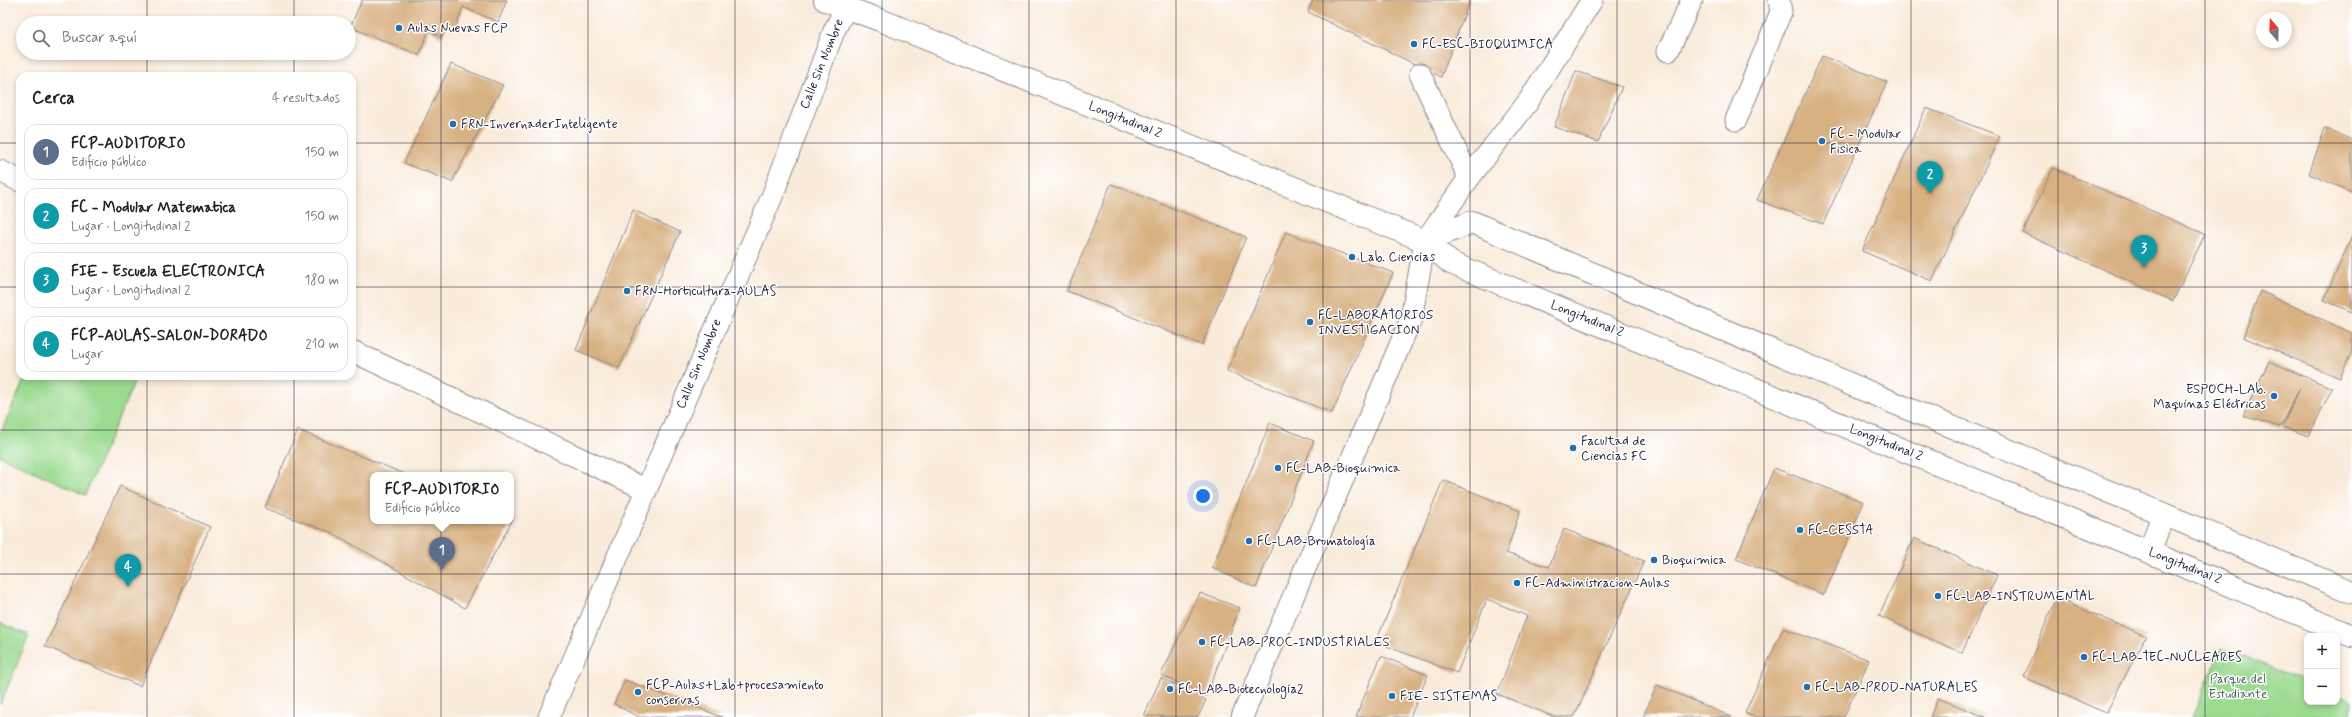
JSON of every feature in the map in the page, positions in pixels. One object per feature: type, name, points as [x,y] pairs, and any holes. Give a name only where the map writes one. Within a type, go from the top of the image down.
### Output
[{"type":"street","name":"Longitudinal 2","points":[[825,0],[845,9],[880,20],[1425,242],[1451,263],[2352,636]]},
{"type":"street","points":[[1425,242],[1472,222],[1906,408],[2352,592]]},
{"type":"street","points":[[2150,552],[2163,514]]},
{"type":"lane","points":[[1242,717],[1411,319],[1425,242],[1469,178],[1528,102],[1592,0]]},
{"type":"lane","points":[[1668,51],[1692,0]]},
{"type":"lane","points":[[1736,120],[1781,12],[1779,0]]},
{"type":"lane","name":"Calle Sin Nombre","points":[[549,717],[645,489],[773,194],[834,31],[845,9]]},
{"type":"lane","points":[[1420,74],[1469,178]]},
{"type":"lane","points":[[0,171],[16,179]]},
{"type":"lane","points":[[356,353],[645,489]]},
{"type":"green space","points":[[24,380],[135,380],[85,495],[0,456],[0,434]]},
{"type":"green space","points":[[0,623],[29,635],[0,705]]},
{"type":"green space","name":"Parque del Estudiante","points":[[2222,648],[2304,681],[2304,705],[2340,705],[2340,696],[2352,701],[2352,717],[2192,717]]},
{"type":"building","name":"Aulas Nuevas FCP","points":[[362,0],[507,0],[498,22],[463,7],[455,30],[446,26],[442,38],[429,30],[419,55],[356,29],[355,16]]},
{"type":"building","name":"FC-ESC-BIOQUIMICA","points":[[1313,0],[1470,0],[1441,77],[1308,12]]},
{"type":"building","name":"FC - Modular Fisica","points":[[1822,56],[1887,82],[1823,224],[1757,200]]},
{"type":"building","name":"FRN-InvernaderInteligente","points":[[451,64],[503,85],[452,182],[404,163]]},
{"type":"building","points":[[1576,71],[1622,87],[1598,142],[1554,127]]},
{"type":"building","points":[[1926,108],[2000,136],[1932,281],[1862,251]]},
{"type":"building","points":[[2325,128],[2352,140],[2352,192],[2309,174]]},
{"type":"building","points":[[2053,168],[2205,234],[2173,301],[2023,233]]},
{"type":"building","points":[[1111,184],[1246,237],[1202,345],[1067,291]]},
{"type":"building","name":"FRN-Horticultura-AULAS","points":[[633,210],[680,232],[619,368],[576,350]]},
{"type":"building","name":"FC-LABORATORIOS INVESTIGACION","points":[[1286,232],[1393,273],[1332,413],[1227,371]]},
{"type":"building","points":[[2352,236],[2352,312],[2324,300]]},
{"type":"building","points":[[2260,291],[2352,333],[2352,351],[2340,378],[2243,337]]},
{"type":"building","points":[[2269,361],[2332,388],[2309,436],[2282,427],[2300,388],[2280,427],[2243,416]]},
{"type":"building","points":[[1270,423],[1314,441],[1256,588],[1212,568]]},
{"type":"building","points":[[298,430],[400,472],[370,472],[370,524],[510,524],[465,608],[330,532],[265,508]]},
{"type":"building","name":"FC-CESSTA","points":[[1774,468],[1864,502],[1824,595],[1736,559]]},
{"type":"building","name":"FC-Administracion-Aulas","points":[[1443,480],[1520,511],[1506,553],[1549,567],[1564,529],[1644,561],[1574,717],[1555,717],[1497,694],[1527,616],[1487,599],[1457,673],[1376,642]]},
{"type":"building","points":[[120,486],[210,527],[140,686],[45,646]]},
{"type":"building","name":"FC-LAB-INSTRUMENTAL","points":[[1914,538],[1997,575],[1962,653],[1879,616]]},
{"type":"building","name":"FC-LAB-PROC-INDUSTRIALES","points":[[1200,593],[1240,608],[1206,696],[1161,675]]},
{"type":"building","name":"FC-LAB-TEC-NUCLEARES","points":[[2056,598],[2146,636],[2106,713],[2024,677]]},
{"type":"building","name":"FC-LAB-PROD-NATURALES","points":[[1783,628],[1869,660],[1844,717],[1754,717],[1745,713]]},
{"type":"building","name":"FIE- SISTEMAS","points":[[1381,656],[1428,675],[1410,717],[1356,717]]},
{"type":"building","name":"FC-LAB-Biotecnologia2","points":[[1161,678],[1206,700],[1198,717],[1144,716]]},
{"type":"building","name":"FCP-Aulas+Lab+procesamiento conservas","points":[[625,680],[722,717],[639,717],[614,704]]},
{"type":"building","points":[[1657,685],[1732,717],[1643,717]]},
{"type":"building","points":[[1938,698],[1985,717],[1930,717]]},
{"type":"place","name":"Aulas Nuevas FCP","points":[[399,28]]},
{"type":"place","name":"FC-ESC-BIOQUIMICA","points":[[1414,44]]},
{"type":"place","name":"FRN-InvernaderInteligente","points":[[453,124]]},
{"type":"place","name":"FC - Modular Fisica","points":[[1822,141]]},
{"type":"place","name":"FC - Modular Matematica","points":[[1930,194]]},
{"type":"place","name":"Lab. Ciencias","points":[[1352,257]]},
{"type":"place","name":"FIE - Escuela ELECTRONICA","points":[[2144,268]]},
{"type":"place","name":"FRN-Horticultura-AULAS","points":[[627,291]]},
{"type":"place","name":"FC-LABORATORIOS INVESTIGACION","points":[[1310,322]]},
{"type":"place","name":"ESPOCH-LAb. Maquinas Eléctricas","points":[[2274,396]]},
{"type":"place","name":"Facultad de Ciencias FC","points":[[1573,448]]},
{"type":"place","name":"FC-LAB-Bioquimica","points":[[1278,468]]},
{"type":"place","name":"FC-CESSTA","points":[[1800,530]]},
{"type":"place","name":"FC-LAB-Bromatología","points":[[1249,541]]},
{"type":"place","name":"Bioquimica","points":[[1654,560]]},
{"type":"place","name":"FCP-AUDITORIO","points":[[442,570]]},
{"type":"place","name":"FC-Administracion-Aulas","points":[[1517,583]]},
{"type":"place","name":"FCP-AULAS-SALON-DORADO","points":[[128,587]]},
{"type":"place","name":"FC-LAB-INSTRUMENTAL","points":[[1938,596]]},
{"type":"place","name":"FC-LAB-PROC-INDUSTRIALES","points":[[1202,642]]},
{"type":"place","name":"FC-LAB-TEC-NUCLEARES","points":[[2084,657]]},
{"type":"place","name":"FC-LAB-PROD-NATURALES","points":[[1807,687]]},
{"type":"place","name":"FC-LAB-Biotecnologia2","points":[[1170,689]]},
{"type":"place","name":"FCP-Aulas+Lab+procesamiento conservas","points":[[638,692]]},
{"type":"place","name":"FIE- SISTEMAS","points":[[1392,696]]}]
